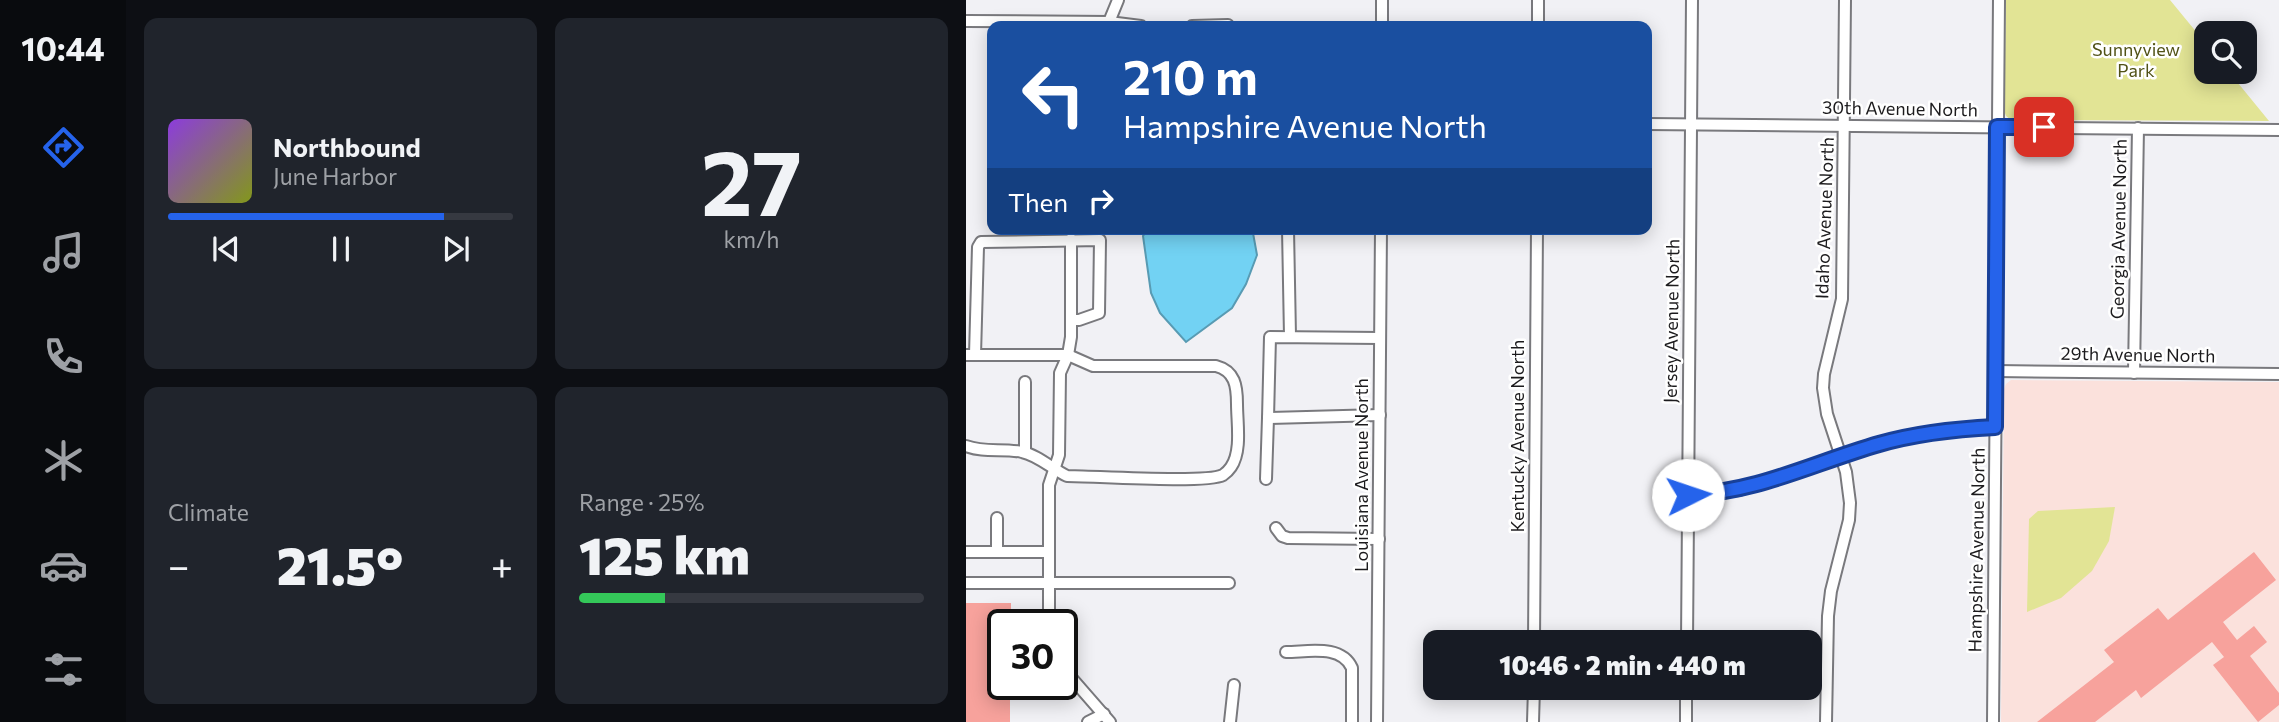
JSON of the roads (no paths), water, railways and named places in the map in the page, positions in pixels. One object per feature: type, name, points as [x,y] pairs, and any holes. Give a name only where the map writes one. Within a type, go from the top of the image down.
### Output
[{"type":"street","points":[[1109,21],[1118,0]]},
{"type":"street","points":[[1382,0],[1382,21]]},
{"type":"street","points":[[1538,0],[1538,21]]},
{"type":"street","name":"Jersey Avenue North","points":[[1687,630],[1692,0]]},
{"type":"street","name":"Idaho Avenue North","points":[[1826,722],[1828,616],[1831,591],[1848,528],[1850,503],[1849,486],[1827,414],[1823,388],[1842,299],[1845,0]]},
{"type":"street","name":"Hampshire Avenue North","points":[[1993,722],[1998,0]]},
{"type":"street","points":[[966,21],[987,21]]},
{"type":"street","name":"30th Avenue North","points":[[1652,124],[2279,130]]},
{"type":"street","name":"Georgia Avenue North","points":[[2134,373],[2138,128]]},
{"type":"street","points":[[1288,235],[1290,336]]},
{"type":"street","name":"Louisiana Avenue North","points":[[1377,722],[1381,235]]},
{"type":"street","name":"Kentucky Avenue North","points":[[1534,630],[1537,235]]},
{"type":"street","points":[[1049,609],[1049,485],[1059,454],[1060,373],[1068,355],[1071,239]]},
{"type":"street","points":[[966,446],[976,450],[1025,452],[1067,476],[1196,478],[1223,475],[1231,467],[1237,454],[1237,390],[1234,377],[1225,368],[1093,366],[1068,355],[971,355],[978,247],[981,242],[1100,240],[1098,313],[1080,320],[1071,320]]},
{"type":"street","points":[[1266,479],[1270,337],[1380,338]]},
{"type":"street","name":"29th Avenue North","points":[[1996,371],[2279,374]]},
{"type":"street","points":[[1025,382],[1025,452]]},
{"type":"street","points":[[1268,418],[1380,415]]},
{"type":"street","points":[[1688,495],[1739,490],[1907,436],[1937,430],[1995,427]]},
{"type":"street","points":[[997,518],[997,552]]},
{"type":"street","points":[[1276,528],[1282,536],[1288,538],[1379,539]]},
{"type":"street","points":[[966,552],[1048,552]]},
{"type":"street","points":[[966,583],[1229,583]]},
{"type":"street","points":[[1286,652],[1330,652],[1349,662],[1352,668],[1352,722]]},
{"type":"street","points":[[1230,722],[1234,685]]},
{"type":"street","points":[[1078,687],[1107,718]]},
{"type":"street","points":[[1534,700],[1534,722]]},
{"type":"street","points":[[1686,700],[1686,722]]},
{"type":"street","points":[[1088,722],[1107,718]]},
{"type":"water","points":[[1253,235],[1257,255],[1246,284],[1232,308],[1186,342],[1160,313],[1151,293],[1143,236]]},
{"type":"park label","name":"Sunnyview Park","points":[[2136,60]]}]
